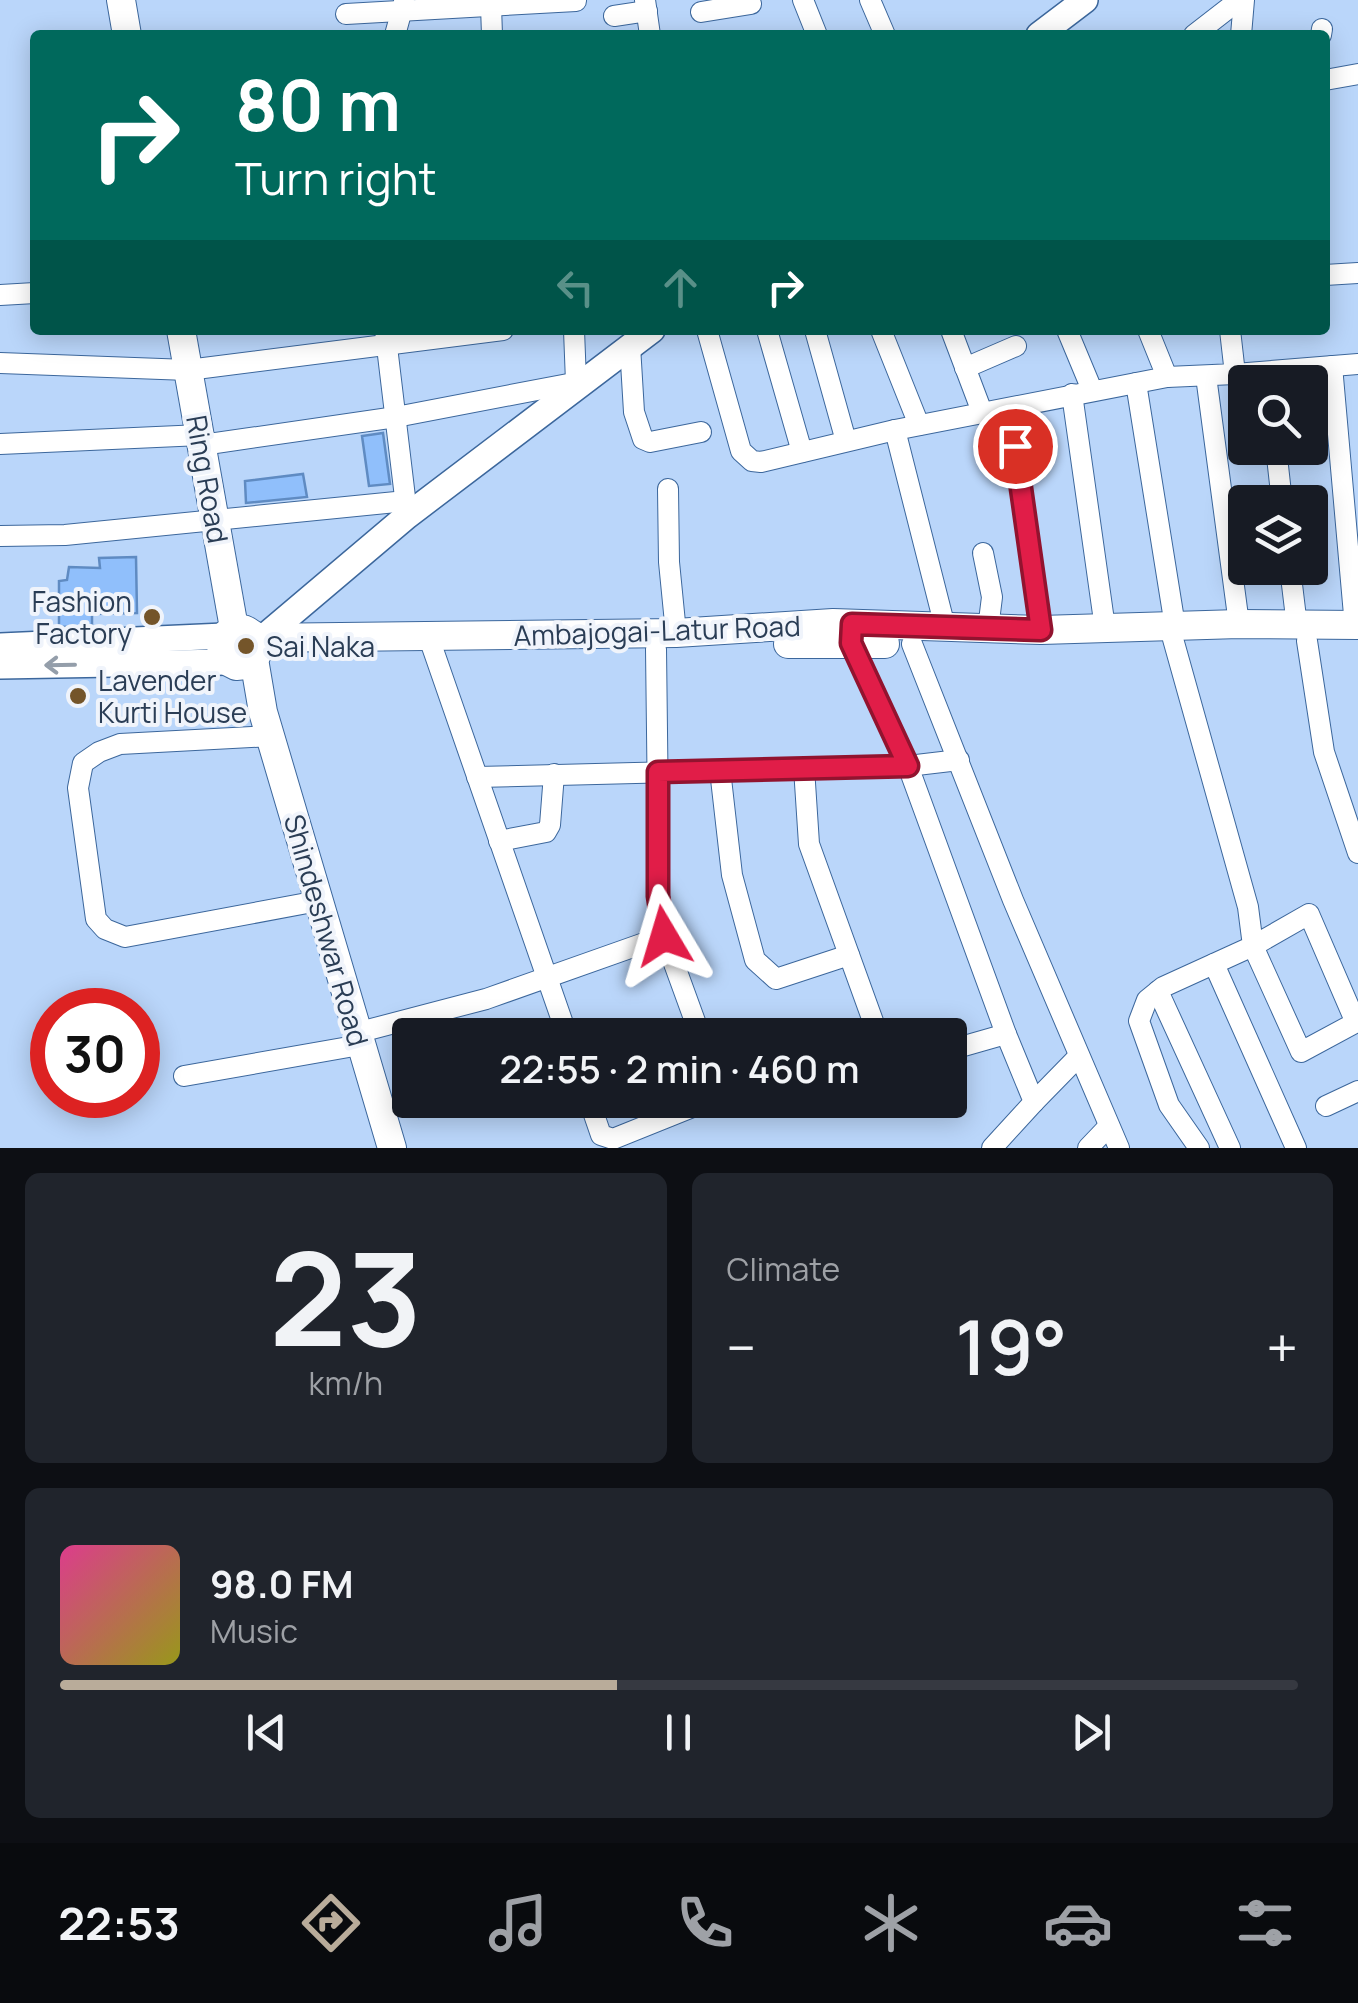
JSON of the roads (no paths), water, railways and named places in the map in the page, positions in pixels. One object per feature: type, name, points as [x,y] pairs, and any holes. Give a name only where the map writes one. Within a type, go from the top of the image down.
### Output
[{"type":"highway","points":[[121,0],[127,30]]},
{"type":"highway","name":"Ring Road","points":[[181,335],[244,648]]},
{"type":"highway","name":"Ambajogai-Latur Road","points":[[244,648],[666,641],[945,627],[1174,632],[1239,624],[1302,633],[1357,630]]},
{"type":"highway","points":[[852,634],[912,644],[1174,632],[1302,633]]},
{"type":"highway","name":"Shindeshwar Road","points":[[244,648],[392,1148]]},
{"type":"main road","points":[[1044,30],[1069,5]]},
{"type":"main road","points":[[244,648],[407,508],[581,381],[624,343]]},
{"type":"main road","name":"Ambajogai-Latur Road","points":[[0,646],[244,648]]},
{"type":"main road","name":"Ambajogai-Latur Road","points":[[0,666],[244,648]]},
{"type":"street","points":[[804,0],[816,30]]},
{"type":"street","points":[[870,0],[882,30]]},
{"type":"street","points":[[1201,30],[1241,0]]},
{"type":"street","points":[[1241,0],[1241,30]]},
{"type":"street","points":[[346,16],[403,5],[576,2]]},
{"type":"street","points":[[706,30],[699,6],[751,4]]},
{"type":"street","points":[[397,30],[403,5]]},
{"type":"street","points":[[491,6],[492,30]]},
{"type":"street","points":[[614,16],[646,6]]},
{"type":"street","points":[[1330,79],[1358,74]]},
{"type":"street","points":[[1330,275],[1358,273]]},
{"type":"street","points":[[0,295],[30,293]]},
{"type":"street","points":[[0,363],[188,370],[386,338],[430,335]]},
{"type":"street","points":[[0,444],[202,440],[396,418],[581,381],[575,335]]},
{"type":"street","points":[[707,335],[741,451],[752,461],[760,462],[1082,392],[1166,378],[1228,374]]},
{"type":"street","points":[[768,335],[802,452]]},
{"type":"street","points":[[816,335],[846,442]]},
{"type":"street","points":[[883,335],[919,425]]},
{"type":"street","points":[[953,335],[982,412]]},
{"type":"street","points":[[1068,335],[1082,392],[1105,628]]},
{"type":"street","points":[[1150,335],[1166,378]]},
{"type":"street","points":[[1231,335],[1234,365]]},
{"type":"street","points":[[0,536],[407,508],[386,338]]},
{"type":"street","points":[[624,343],[634,412],[643,439],[650,442],[701,432]]},
{"type":"street","points":[[965,368],[1016,346]]},
{"type":"street","points":[[1328,367],[1358,364]]},
{"type":"street","points":[[1332,366],[1350,477],[1357,630]]},
{"type":"street","points":[[1206,376],[1239,624]]},
{"type":"street","points":[[1136,383],[1174,632],[1248,907],[1253,946],[1300,1052],[1356,1030],[1309,914],[1253,946],[1158,991],[1147,1000],[1139,1021],[1169,1105],[1199,1148]]},
{"type":"street","points":[[1010,409],[1041,630]]},
{"type":"street","points":[[895,430],[945,627]]},
{"type":"street","points":[[668,489],[670,562],[658,772],[658,896],[664,936],[694,1018]]},
{"type":"street","points":[[983,553],[992,596],[988,629]]},
{"type":"street","points":[[1293,585],[1324,752],[1358,853]]},
{"type":"street","points":[[852,634],[908,766],[1034,1102]]},
{"type":"street","points":[[912,644],[1013,900],[1119,1148]]},
{"type":"street","points":[[431,646],[561,1018]]},
{"type":"street","points":[[267,724],[120,744],[83,764],[78,788],[96,918],[105,930],[125,936],[318,901]]},
{"type":"street","points":[[477,776],[908,766],[960,760]]},
{"type":"street","points":[[804,768],[809,844],[872,1018]]},
{"type":"street","points":[[720,770],[732,875],[756,960],[776,979],[849,955]]},
{"type":"street","points":[[499,841],[546,832],[554,774]]},
{"type":"street","points":[[1337,796],[1358,788]]},
{"type":"street","points":[[184,1076],[358,1039],[664,936]]},
{"type":"street","points":[[1214,964],[1296,1148]]},
{"type":"street","points":[[1158,991],[1230,1148]]},
{"type":"street","points":[[967,1045],[1006,1034]]},
{"type":"street","points":[[992,1148],[1079,1056]]},
{"type":"street","points":[[1326,1106],[1358,1091]]},
{"type":"street","points":[[595,1118],[601,1135],[612,1139],[665,1118]]},
{"type":"street","points":[[1088,1148],[1109,1126]]},
{"type":"place","name":"Fashion Factory","points":[[152,617]]},
{"type":"place","name":"Sai Naka","points":[[246,646]]},
{"type":"place","name":"Lavender Kurti House","points":[[78,696]]}]
